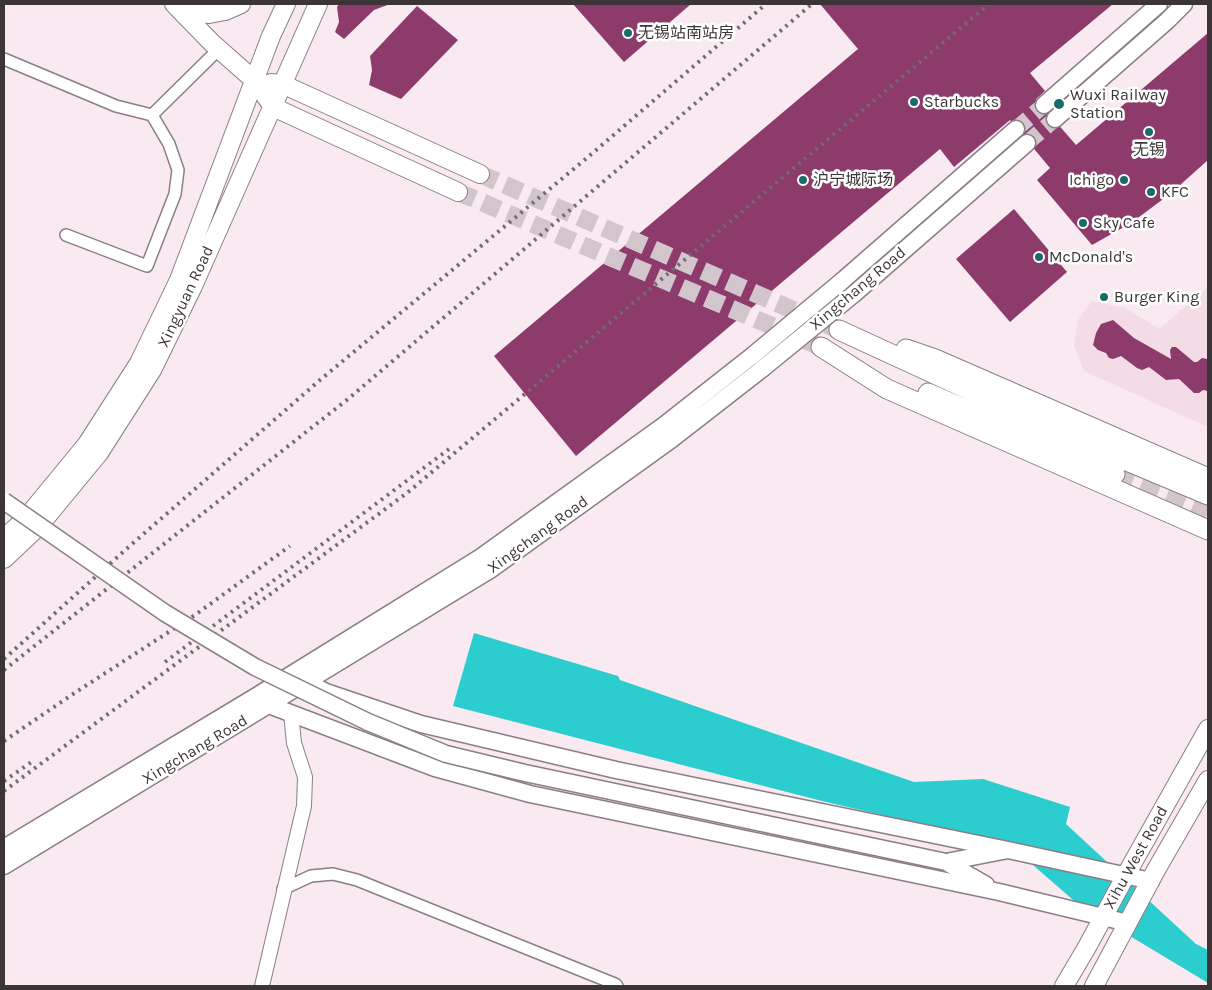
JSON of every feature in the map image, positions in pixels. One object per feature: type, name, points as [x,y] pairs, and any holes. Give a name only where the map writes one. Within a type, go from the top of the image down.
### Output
[{"type":"highway","points":[[1208,478],[935,359],[893,344],[839,330],[1091,446],[1208,495]]},
{"type":"highway","points":[[1115,474],[822,347],[887,389],[1208,530]]},
{"type":"main road","points":[[175,4],[193,12],[214,9],[226,12],[241,4]]},
{"type":"main road","points":[[175,4],[219,49],[255,80],[273,107],[458,192]]},
{"type":"main road","name":"Xingyuan Road","points":[[4,539],[28,517],[87,444],[139,363],[179,280],[271,36],[286,4]]},
{"type":"main road","name":"Xingyuan Road","points":[[4,559],[38,527],[99,453],[152,370],[193,286],[318,4]]},
{"type":"main road","points":[[1044,105],[1159,4]]},
{"type":"main road","points":[[1055,119],[1184,4]]},
{"type":"main road","points":[[255,80],[282,84],[480,174]]},
{"type":"main road","name":"Xingchang Road","points":[[4,866],[490,570],[672,438],[757,362],[842,281],[1016,129]]},
{"type":"main road","name":"Xingchang Road","points":[[4,848],[255,697],[481,557],[663,426],[854,294],[1027,143]]},
{"type":"main road","points":[[4,501],[165,613],[255,668],[368,722],[446,754],[525,773],[946,862],[999,892]]},
{"type":"main road","points":[[291,674],[326,692],[421,724],[616,770],[1008,850],[1129,869],[1154,875]]},
{"type":"main road","points":[[255,697],[269,705],[435,768],[530,794],[999,892],[1128,923]]},
{"type":"main road","name":"Xihu West Road","points":[[1064,986],[1208,729]]},
{"type":"main road","name":"Xihu West Road","points":[[1094,986],[1208,780]]},
{"type":"main road","points":[[946,862],[1008,850]]},
{"type":"street","points":[[152,115],[219,49]]},
{"type":"street","points":[[4,59],[116,106],[152,115],[169,144],[178,170],[174,194],[147,266],[66,234]]},
{"type":"street","points":[[262,986],[304,806],[305,777],[294,744],[291,713]]},
{"type":"street","points":[[284,889],[311,876],[333,874],[357,880],[617,986]]},
{"type":"shaded area","points":[[1208,287],[1208,427],[1084,371],[1074,346],[1078,320],[1092,301],[1126,308],[1159,329]]},
{"type":"water","points":[[474,633],[618,676],[620,680],[914,782],[983,779],[1070,807],[1066,824],[1196,944],[1208,950],[1208,983],[1080,906],[1010,845],[822,801],[453,706]]},
{"type":"building","points":[[339,4],[390,4],[374,10],[344,39],[335,32],[339,22],[337,7]]},
{"type":"building","name":"无锡站南站房","points":[[573,4],[691,4],[624,62]]},
{"type":"building","name":"沪宁城际场","points":[[820,4],[1113,4],[1030,73],[1045,91],[1036,99],[1076,145],[1208,33],[1208,160],[1170,194],[1131,223],[1092,245],[1037,180],[1050,168],[1010,120],[954,167],[940,149],[576,456],[494,356],[858,49]]},
{"type":"building","points":[[417,6],[458,40],[401,99],[369,85],[372,70],[370,56]]},
{"type":"building","points":[[1014,209],[1067,272],[1010,322],[956,259]]},
{"type":"building","points":[[1113,320],[1134,338],[1171,359],[1170,350],[1172,347],[1176,347],[1194,362],[1202,358],[1207,359],[1208,391],[1203,390],[1199,393],[1194,393],[1179,379],[1166,380],[1149,367],[1142,370],[1121,356],[1113,359],[1109,358],[1106,353],[1098,350],[1093,345],[1096,333],[1101,324]]},
{"type":"tunnel","points":[[1016,129],[1044,105]]},
{"type":"tunnel","points":[[1027,143],[1055,119]]},
{"type":"tunnel","points":[[480,174],[839,330]]},
{"type":"tunnel","points":[[458,192],[821,347]]},
{"type":"tunnel","points":[[1115,474],[1208,512]]},
{"type":"railway","points":[[4,659],[320,380],[588,157],[766,4]]},
{"type":"railway","points":[[4,670],[348,399],[812,4]]},
{"type":"railway","points":[[4,791],[407,493],[989,4]]},
{"type":"railway","points":[[165,662],[453,446]]},
{"type":"railway","points":[[4,741],[195,615],[290,546]]},
{"type":"railway","points":[[4,781],[33,761]]},
{"type":"place","name":"无锡站南站房","points":[[628,33]]},
{"type":"place","name":"Starbucks","points":[[914,102]]},
{"type":"place","name":"Wuxi Railway Station","points":[[1059,104]]},
{"type":"place","name":"无锡","points":[[1149,132]]},
{"type":"place","name":"沪宁城际场","points":[[803,180]]},
{"type":"place","name":"Ichigo","points":[[1124,180]]},
{"type":"place","name":"KFC","points":[[1151,192]]},
{"type":"place","name":"Sky Cafe","points":[[1083,223]]},
{"type":"place","name":"McDonald's","points":[[1039,257]]},
{"type":"place","name":"Burger King","points":[[1104,297]]}]
